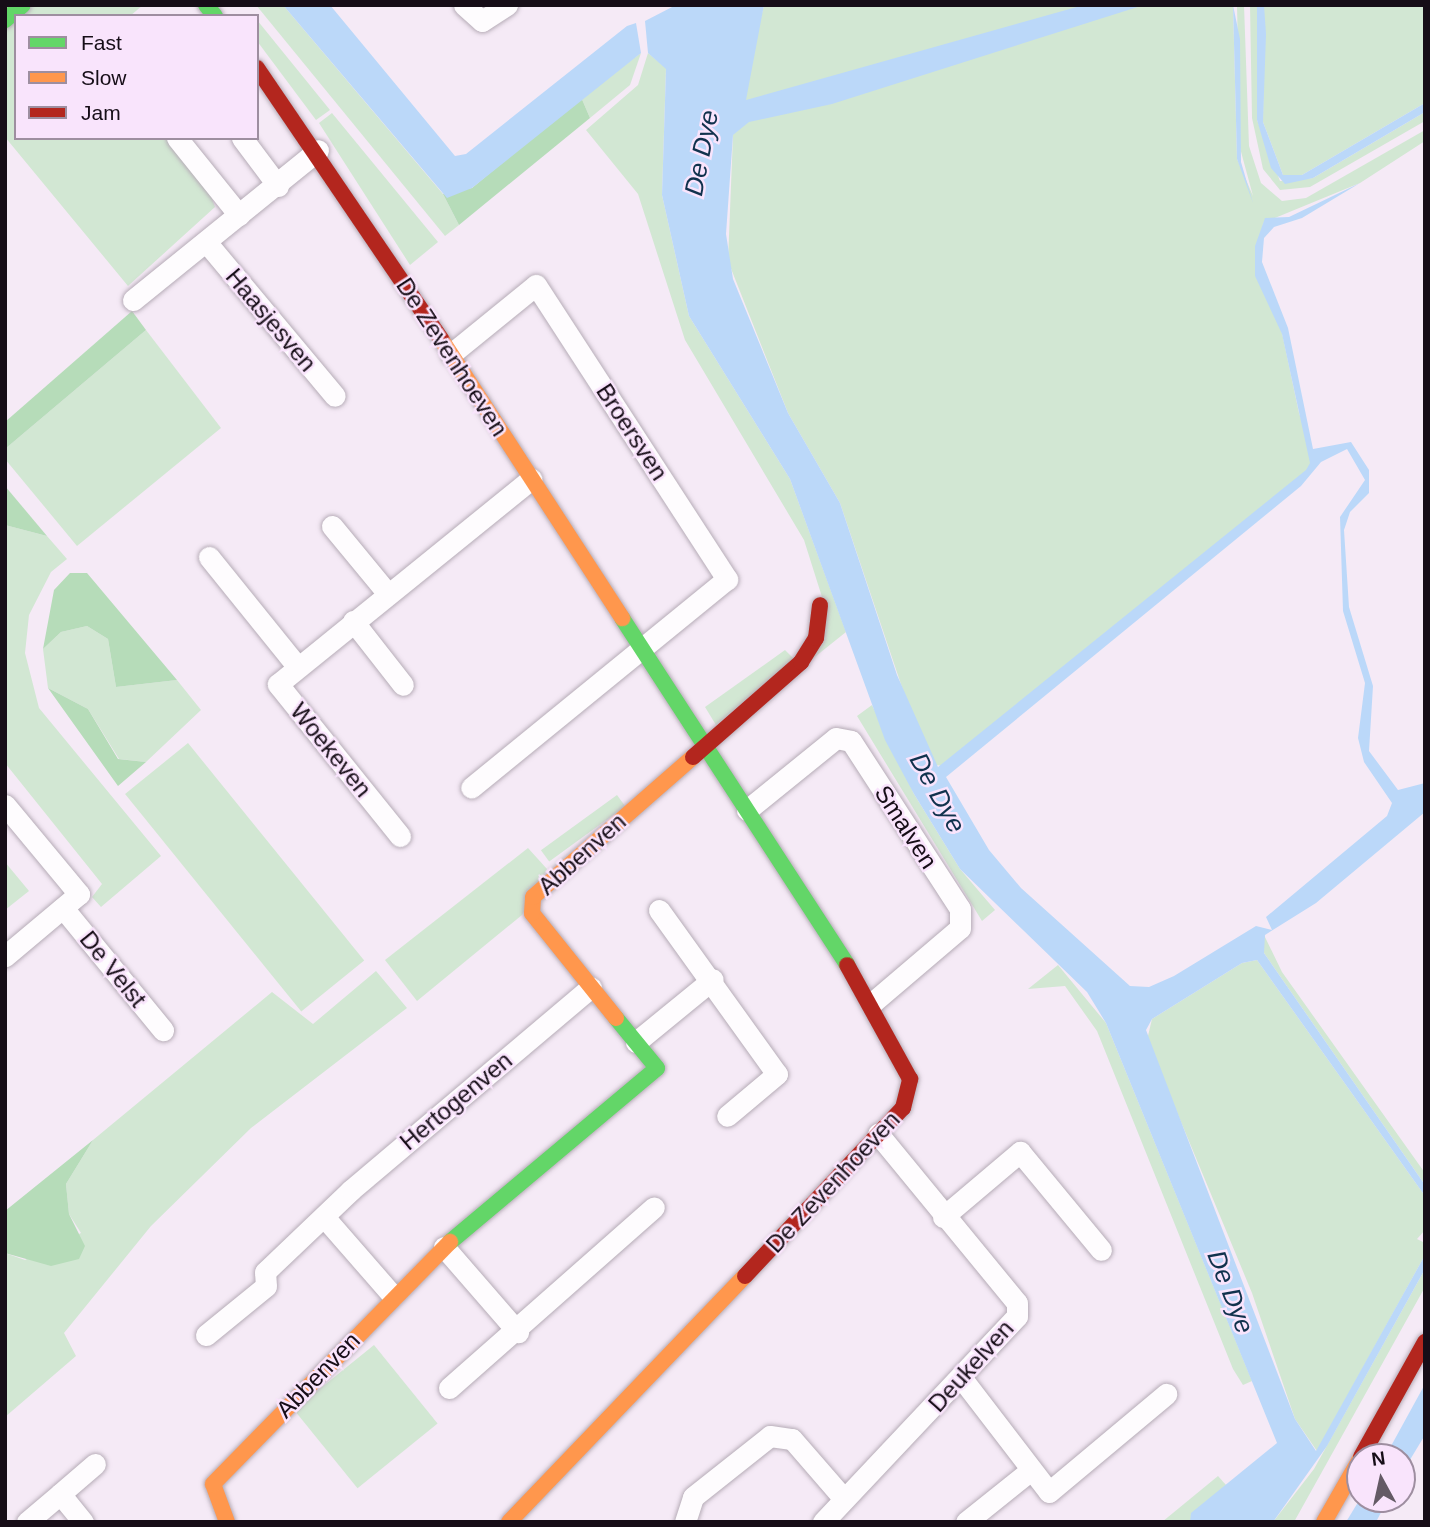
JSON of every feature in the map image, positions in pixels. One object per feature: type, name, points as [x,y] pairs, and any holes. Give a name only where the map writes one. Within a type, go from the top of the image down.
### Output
[{"type":"street","points":[[5,20],[23,5]]},
{"type":"street","points":[[464,5],[482,21],[507,5]]},
{"type":"street","name":"De Zevenhoeven","points":[[259,71],[318,150],[872,1003],[910,1079],[903,1108],[509,1522]]},
{"type":"street","points":[[179,140],[239,215]]},
{"type":"street","points":[[244,140],[278,186]]},
{"type":"street","points":[[133,300],[278,186],[318,150]]},
{"type":"street","name":"Haasjesven","points":[[206,243],[335,396]]},
{"type":"street","name":"Broersven","points":[[450,354],[536,285],[727,579],[642,650]]},
{"type":"street","name":"Woekeven","points":[[400,836],[278,684],[296,665],[531,479]]},
{"type":"street","points":[[332,526],[388,594]]},
{"type":"street","name":"Woekeven","points":[[209,557],[296,665]]},
{"type":"street","points":[[704,746],[800,662],[816,638],[820,605]]},
{"type":"street","points":[[353,621],[403,685]]},
{"type":"street","points":[[471,788],[642,650]]},
{"type":"street","name":"Smalven","points":[[747,810],[836,738],[850,741],[960,909],[960,928],[872,1003]]},
{"type":"street","name":"Abbenven","points":[[217,1518],[213,1484],[393,1296],[444,1247],[657,1068],[532,913],[533,897],[704,746]]},
{"type":"street","name":"De Velst","points":[[5,805],[79,894],[5,956]]},
{"type":"street","name":"De Velst","points":[[63,908],[163,1031]]},
{"type":"street","points":[[659,910],[713,979],[721,1002],[777,1074],[727,1116]]},
{"type":"street","points":[[636,1042],[713,979]]},
{"type":"street","name":"Hertogenven","points":[[206,1335],[266,1286],[265,1272],[591,987]]},
{"type":"street","name":"Deukelven","points":[[823,1522],[963,1380],[1010,1328],[1017,1303],[943,1217],[878,1134]]},
{"type":"street","points":[[943,1217],[1020,1152],[1101,1250]]},
{"type":"street","points":[[449,1388],[518,1332],[527,1313],[654,1207]]},
{"type":"street","points":[[325,1218],[393,1296]]},
{"type":"street","points":[[444,1247],[518,1332]]},
{"type":"street","points":[[1369,1443],[1425,1342]]},
{"type":"street","points":[[963,1380],[1049,1492],[1166,1394]]},
{"type":"street","points":[[685,1522],[693,1497],[770,1436],[792,1439],[844,1499]]},
{"type":"street","points":[[27,1522],[95,1464]]},
{"type":"street","points":[[966,1522],[1031,1470]]},
{"type":"street","points":[[1324,1522],[1346,1484]]},
{"type":"street","points":[[60,1494],[83,1522]]},
{"type":"green space","points":[[34,5],[143,5],[132,14],[23,14]]},
{"type":"green space","points":[[256,5],[283,5],[443,194],[459,225],[445,236]]},
{"type":"green space","points":[[764,5],[1233,5],[1237,159],[1253,196],[1240,148],[1237,5],[1244,5],[1249,146],[1261,183],[1282,201],[1306,198],[1425,130],[1425,141],[1360,183],[1263,223],[1261,261],[1275,300],[1299,413],[1312,451],[1320,450],[1314,466],[945,766],[935,765],[909,708],[840,503],[788,413],[728,261],[733,135]]},
{"type":"green space","points":[[1250,5],[1257,5],[1260,27],[1257,120],[1280,181],[1313,178],[1425,112],[1425,121],[1310,187],[1280,190],[1263,169],[1252,118]]},
{"type":"green space","points":[[1264,5],[1425,5],[1425,103],[1302,175],[1283,175],[1263,122]]},
{"type":"green space","points":[[14,22],[14,140],[168,140],[211,196],[215,207],[128,286],[5,137],[5,29]]},
{"type":"green space","points":[[259,22],[330,110],[316,120],[259,44]]},
{"type":"green space","points":[[641,53],[630,85],[590,118],[581,97]]},
{"type":"green space","points":[[648,53],[666,68],[662,195],[689,316],[790,479],[846,632],[806,664],[822,597],[804,540],[685,340],[638,194],[586,130],[638,85]]},
{"type":"green space","points":[[581,97],[590,118],[459,225],[443,194],[472,188]]},
{"type":"green space","points":[[332,113],[438,242],[410,265],[319,123]]},
{"type":"green space","points":[[132,311],[146,330],[5,449],[5,422]]},
{"type":"green space","points":[[146,330],[221,428],[77,546],[5,459],[5,449]]},
{"type":"green space","points":[[5,486],[47,536],[5,525]]},
{"type":"green space","points":[[5,525],[47,536],[67,559],[51,572],[29,615],[25,653],[39,708],[161,856],[101,907],[92,897],[102,884],[5,763]]},
{"type":"green space","points":[[70,573],[87,573],[177,680],[116,687],[108,639],[87,626],[61,632],[43,649],[54,590]]},
{"type":"green space","points":[[87,626],[108,639],[116,687],[177,680],[201,710],[146,762],[119,759],[88,709],[48,688],[43,649],[61,632]]},
{"type":"green space","points":[[785,650],[794,659],[716,725],[705,707]]},
{"type":"green space","points":[[48,688],[88,709],[118,759],[146,762],[118,786]]},
{"type":"green space","points":[[872,705],[914,794],[960,869],[995,910],[982,921],[857,716]]},
{"type":"green space","points":[[188,743],[364,961],[301,1012],[125,794]]},
{"type":"green space","points":[[617,795],[625,806],[549,862],[541,850]]},
{"type":"green space","points":[[528,848],[547,869],[522,915],[417,1001],[385,960]]},
{"type":"green space","points":[[5,862],[29,891],[5,910]]},
{"type":"green space","points":[[1264,935],[1282,972],[1425,1173],[1425,1185],[1264,953]]},
{"type":"green space","points":[[1257,960],[1425,1196],[1425,1230],[1417,1239],[1425,1243],[1425,1255],[1317,1451],[1295,1419],[1252,1293],[1147,1040],[1152,1019],[1242,963]]},
{"type":"green space","points":[[1058,965],[1106,1023],[1252,1381],[1243,1385],[1233,1369],[1097,1031],[1065,986],[1028,989]]},
{"type":"green space","points":[[376,971],[407,1008],[251,1128],[151,1226],[64,1333],[76,1356],[5,1417],[5,1253],[25,1260],[81,1233],[69,1214],[66,1184],[93,1140],[272,992],[313,1024]]},
{"type":"green space","points":[[93,1140],[66,1184],[69,1214],[85,1246],[79,1259],[51,1266],[5,1253],[5,1211]]},
{"type":"green space","points":[[1425,1269],[1425,1287],[1294,1522],[1273,1522],[1314,1469]]},
{"type":"green space","points":[[374,1345],[438,1423],[358,1488],[294,1410]]},
{"type":"green space","points":[[1218,1476],[1226,1485],[1190,1522],[1162,1522]]},
{"type":"water","points":[[283,5],[330,5],[455,156],[466,154],[627,26],[636,23],[641,53],[472,188],[447,198]]},
{"type":"water","name":"De Dye","points":[[676,5],[764,5],[746,100],[1084,5],[1144,5],[832,104],[749,122],[733,135],[726,234],[733,279],[788,413],[840,503],[897,675],[938,767],[1306,470],[1310,463],[1282,334],[1255,276],[1255,246],[1265,218],[1289,217],[1360,183],[1302,218],[1274,227],[1264,238],[1262,262],[1288,328],[1313,449],[1351,442],[1369,470],[1369,493],[1350,512],[1344,530],[1349,607],[1373,686],[1369,751],[1398,790],[1425,783],[1425,812],[1316,903],[1265,935],[1264,953],[1425,1185],[1425,1196],[1257,960],[1242,963],[1152,1019],[1146,1030],[1295,1419],[1316,1451],[1425,1255],[1425,1269],[1327,1446],[1273,1522],[1190,1522],[1191,1513],[1277,1443],[1106,1023],[1087,992],[960,869],[914,794],[885,740],[790,479],[689,316],[662,195],[666,69],[648,53],[645,21]],"holes":[[[1347,449],[1365,480],[1340,517],[1343,611],[1365,683],[1358,738],[1364,762],[1392,803],[1387,816],[1266,917],[1272,930],[1256,926],[1174,976],[1149,987],[1130,986],[1021,888],[989,850],[946,777],[1301,486],[1321,462]]]},
{"type":"water","points":[[1233,5],[1240,39],[1241,162],[1253,203],[1237,159]]},
{"type":"water","points":[[1257,5],[1264,5],[1266,34],[1263,122],[1283,175],[1302,175],[1425,103],[1425,112],[1313,178],[1285,184],[1271,168],[1257,120]]},
{"type":"water","points":[[1425,1384],[1425,1435],[1416,1450],[1416,1443],[1393,1443]]},
{"type":"water","points":[[1351,1513],[1381,1513],[1376,1522],[1346,1522]]},
{"type":"traffic: fast","points":[[5,20],[23,5]]},
{"type":"traffic: fast","points":[[206,5],[213,14]]},
{"type":"traffic: fast","points":[[622,618],[847,965]]},
{"type":"traffic: fast","points":[[450,1242],[657,1068],[616,1018]]},
{"type":"traffic: slow","points":[[441,339],[622,618]]},
{"type":"traffic: slow","points":[[616,1018],[532,913],[533,897],[693,757]]},
{"type":"traffic: slow","points":[[227,1522],[213,1484],[450,1242]]},
{"type":"traffic: slow","points":[[509,1522],[745,1276]]},
{"type":"traffic: slow","points":[[1324,1522],[1346,1484]]},
{"type":"traffic: jam","points":[[259,71],[441,339]]},
{"type":"traffic: jam","points":[[693,757],[801,662],[816,638],[820,605]]},
{"type":"traffic: jam","points":[[745,1276],[903,1108],[910,1079],[847,965]]},
{"type":"traffic: jam","points":[[1369,1443],[1425,1342]]}]
